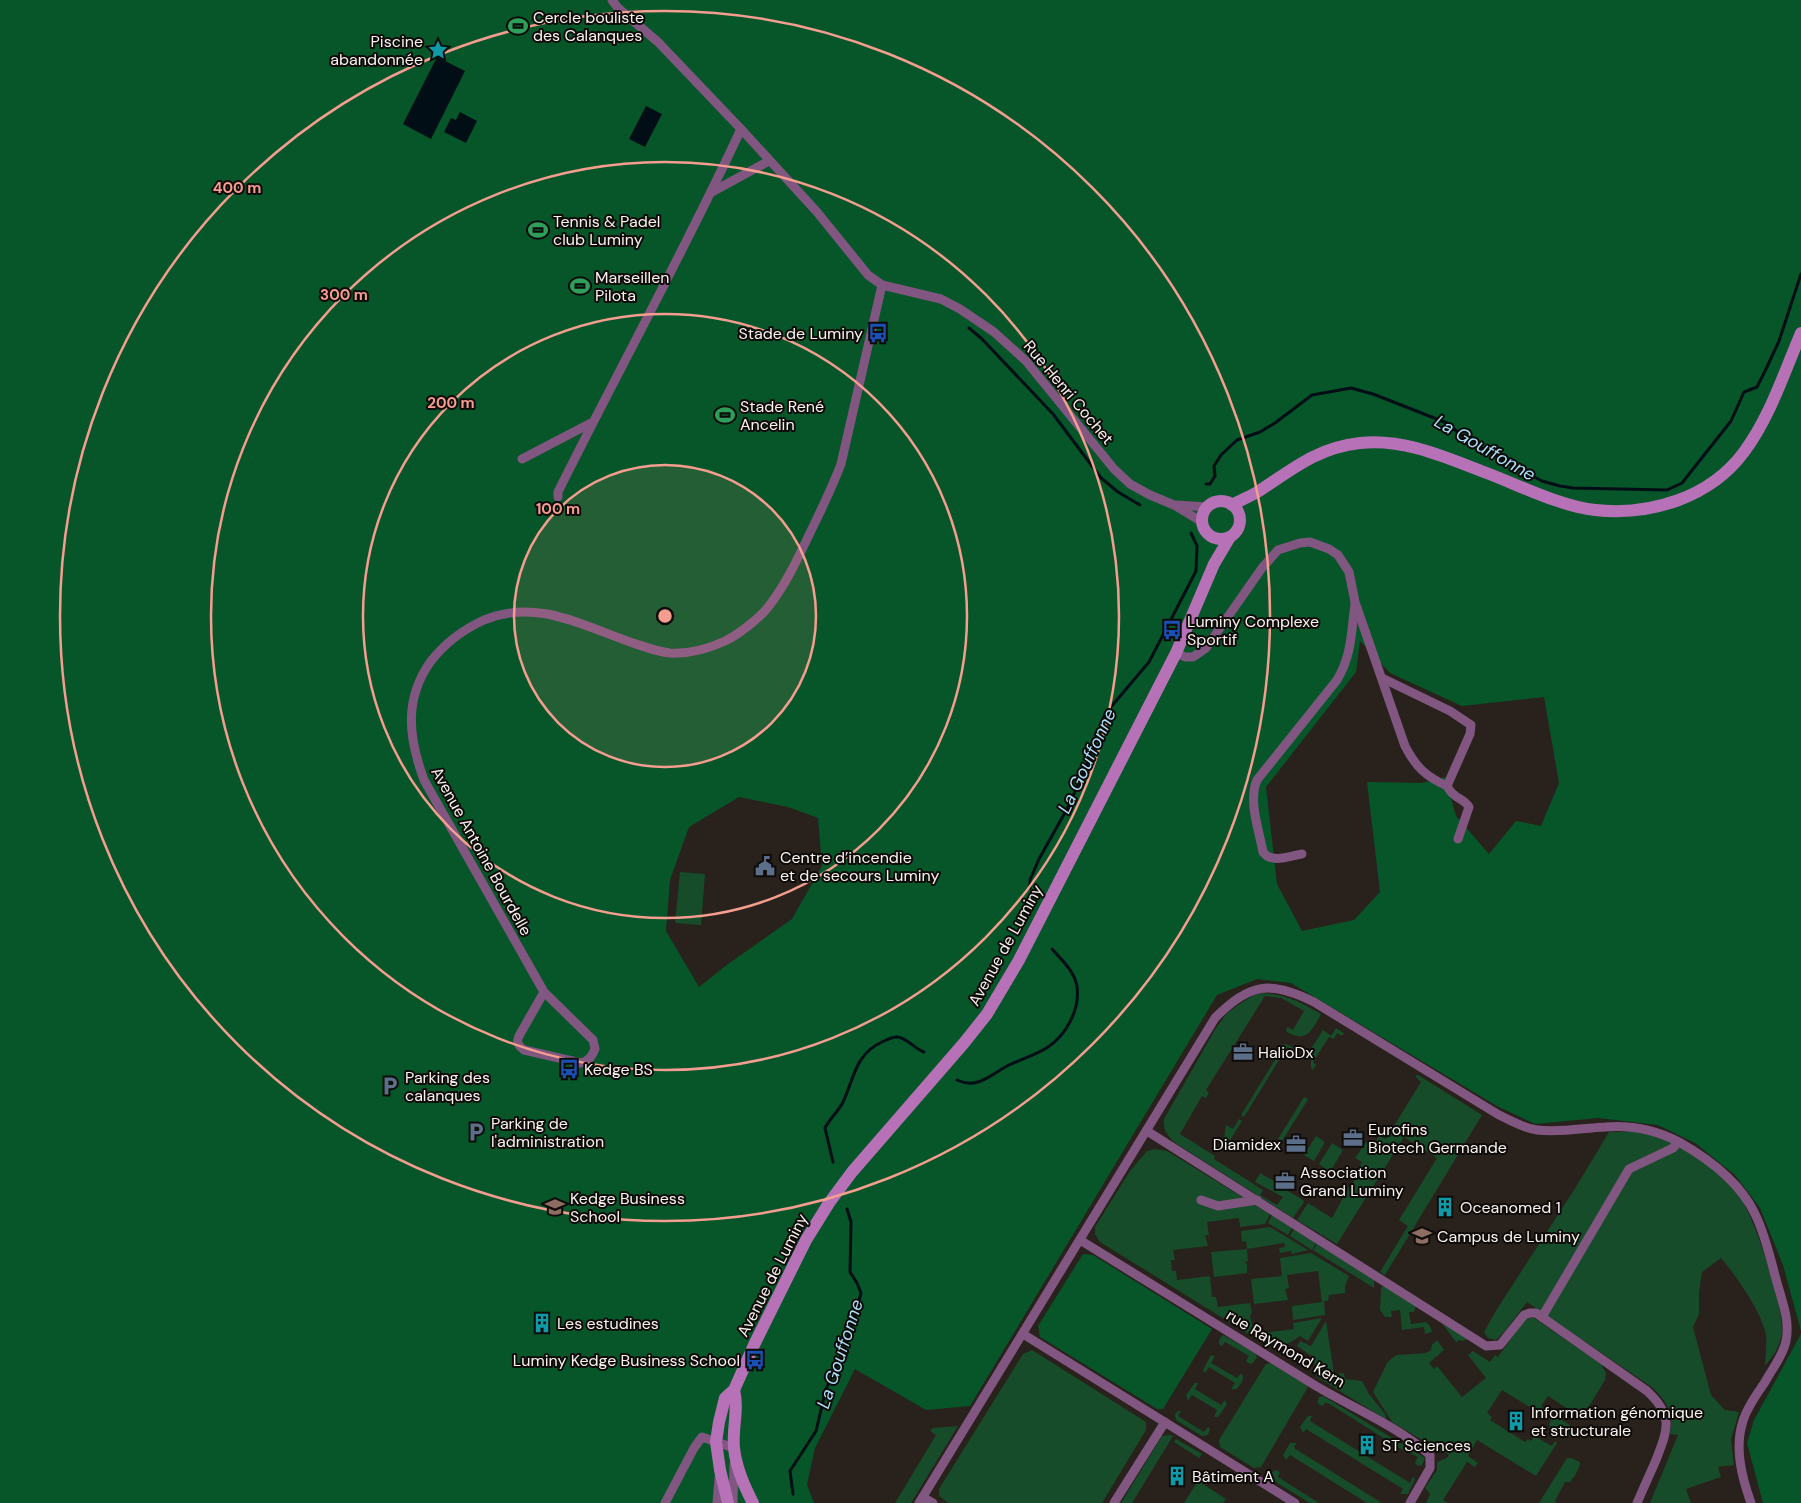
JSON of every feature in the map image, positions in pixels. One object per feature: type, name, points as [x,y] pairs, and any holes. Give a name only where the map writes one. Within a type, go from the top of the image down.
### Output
[{"type":"street","points":[[612,0],[618,8],[658,42],[741,129],[817,212],[868,275],[882,285]]},
{"type":"street","points":[[558,497],[558,492],[592,423],[712,192],[741,129]]},
{"type":"street","points":[[712,192],[769,161]]},
{"type":"street","name":"Rue Henri Cochet","points":[[882,285],[941,299],[960,309],[994,332],[1026,361],[1114,470],[1130,484],[1174,505],[1202,522]]},
{"type":"street","name":"Avenue Antoine Bourdelle","points":[[544,992],[519,1036],[518,1045],[524,1050],[581,1063],[586,1062],[595,1049],[593,1040],[544,992],[424,780],[412,738],[411,716],[422,677],[443,647],[463,630],[488,618],[518,611],[533,611],[562,617],[636,645],[668,653],[703,649],[726,640],[747,626],[768,607],[786,581],[836,479],[853,415],[882,285]]},
{"type":"street","points":[[1232,505],[1258,492],[1279,476],[1314,456],[1337,447],[1362,443],[1381,443],[1418,449],[1555,499],[1594,510],[1628,511],[1662,506],[1686,497],[1708,485],[1743,453],[1761,425],[1801,333]]},
{"type":"street","points":[[522,459],[592,423]]},
{"type":"street","points":[[1240,517],[1232,505],[1219,501],[1207,507],[1202,516],[1202,522],[1205,531],[1212,537],[1221,539],[1230,537],[1237,530],[1240,517],[1258,492]]},
{"type":"street","name":"Rue Henri Cochet","points":[[1174,505],[1207,507]]},
{"type":"street","name":"Avenue de Luminy","points":[[1212,537],[1214,564]]},
{"type":"street","name":"Avenue de Luminy","points":[[728,1503],[716,1442],[725,1398],[734,1390],[821,1215],[852,1172],[964,1043],[1000,994],[1020,960],[1176,653],[1214,564],[1230,537]]},
{"type":"street","points":[[1176,653],[1185,657],[1193,657],[1206,648],[1269,558],[1278,550],[1310,542],[1329,549],[1338,555],[1348,572],[1355,602],[1405,746],[1412,759],[1422,771],[1447,786],[1457,799],[1466,802],[1469,807],[1458,839]]},
{"type":"street","points":[[1302,854],[1276,859],[1265,856],[1258,826],[1253,794],[1254,786],[1332,688],[1345,667],[1349,653],[1355,602]]},
{"type":"street","points":[[1382,678],[1450,712],[1471,725],[1470,734],[1447,786]]},
{"type":"street","points":[[933,1503],[921,1500],[1215,1018],[1237,998],[1263,987],[1284,989],[1314,1002],[1519,1125],[1553,1131],[1606,1126],[1632,1127],[1660,1134],[1678,1142],[1724,1174],[1741,1192],[1755,1212],[1764,1236],[1788,1324],[1786,1342],[1750,1406],[1743,1422],[1739,1440],[1745,1487],[1751,1503]]},
{"type":"street","points":[[1147,1131],[1486,1346],[1500,1345],[1524,1315],[1530,1312],[1536,1313],[1647,1391],[1663,1410],[1667,1433],[1637,1503]]},
{"type":"street","points":[[1542,1317],[1629,1169],[1673,1148],[1678,1142]]},
{"type":"street","points":[[1201,1200],[1218,1206],[1257,1200]]},
{"type":"street","name":"rue Raymond Kern","points":[[1080,1240],[1424,1450],[1430,1455],[1430,1468],[1410,1503]]},
{"type":"street","points":[[1023,1334],[1295,1503]]},
{"type":"street","points":[[733,1503],[737,1399],[734,1390]]},
{"type":"street","points":[[1114,1503],[1165,1422]]},
{"type":"street","points":[[665,1503],[694,1448],[702,1438],[734,1448]]},
{"type":"street","points":[[734,1448],[743,1481],[753,1503]]},
{"type":"street","name":"Avenue de Luminy","points":[[717,1503],[720,1470]]},
{"type":"green space","points":[[0,0],[1801,0],[1801,1331],[1783,1265],[1760,1208],[1735,1175],[1695,1143],[1658,1125],[1598,1118],[1535,1124],[1497,1106],[1291,983],[1257,979],[1217,995],[970,1406],[926,1410],[855,1369],[815,1448],[807,1485],[814,1503],[0,1503]],"holes":[[[1360,641],[1390,673],[1462,706],[1544,697],[1559,783],[1541,826],[1516,821],[1489,854],[1456,816],[1445,777],[1422,783],[1367,782],[1380,892],[1354,920],[1302,931],[1277,884],[1266,787],[1356,672]],[[739,797],[788,807],[818,818],[822,866],[792,919],[699,987],[666,931],[670,880],[689,827]]]},
{"type":"green space","points":[[680,872],[705,874],[701,925],[675,923]]},
{"type":"green space","points":[[1263,993],[1280,995],[1294,1000],[1321,1014],[1312,1030],[1304,1036],[1293,1035],[1286,1031],[1287,1027],[1293,1030],[1304,1011],[1281,998],[1265,996],[1206,1090],[1209,1093],[1206,1098],[1202,1096],[1180,1134],[1215,1156],[1214,1159],[1263,1190],[1260,1195],[1277,1205],[1283,1197],[1255,1182],[1260,1173],[1303,1200],[1304,1202],[1293,1218],[1174,1142],[1167,1134],[1164,1126],[1164,1119],[1216,1028],[1227,1013],[1253,995]]},
{"type":"green space","points":[[1336,1028],[1344,1033],[1342,1036],[1337,1033],[1334,1039],[1329,1037],[1313,1062],[1316,1065],[1313,1070],[1311,1068],[1311,1049],[1323,1030],[1331,1036]]},
{"type":"green space","points":[[1286,1044],[1294,1048],[1294,1050],[1287,1047],[1244,1117],[1241,1115],[1278,1055],[1272,1051],[1280,1045]]},
{"type":"green space","points":[[1418,1075],[1482,1115],[1385,1275],[1380,1272],[1408,1226],[1399,1220],[1437,1158],[1404,1137],[1337,1244],[1297,1220],[1308,1203],[1332,1218],[1358,1175],[1356,1173],[1362,1162],[1355,1158],[1367,1141],[1373,1145],[1379,1136],[1386,1139],[1421,1082],[1415,1076]]},
{"type":"green space","points":[[1304,1097],[1308,1099],[1307,1101],[1282,1141],[1278,1139]]},
{"type":"green space","points":[[1239,1119],[1242,1121],[1225,1148],[1223,1146],[1226,1125],[1233,1129]]},
{"type":"green space","points":[[1609,1132],[1640,1133],[1671,1142],[1700,1159],[1730,1184],[1744,1203],[1751,1219],[1769,1269],[1779,1305],[1781,1337],[1771,1359],[1765,1365],[1765,1331],[1758,1312],[1740,1283],[1721,1258],[1702,1272],[1699,1292],[1699,1314],[1693,1327],[1711,1395],[1725,1410],[1739,1412],[1731,1439],[1734,1465],[1718,1467],[1721,1477],[1686,1489],[1691,1503],[1650,1503],[1678,1435],[1670,1434],[1671,1420],[1668,1408],[1653,1388],[1527,1302],[1496,1340],[1488,1338],[1484,1332]]},
{"type":"green space","points":[[1316,1136],[1325,1142],[1314,1161],[1304,1155]]},
{"type":"green space","points":[[1332,1143],[1343,1150],[1330,1172],[1319,1164]]},
{"type":"green space","points":[[1155,1149],[1167,1151],[1270,1214],[1265,1224],[1240,1227],[1239,1218],[1207,1222],[1209,1235],[1205,1235],[1208,1246],[1173,1250],[1175,1260],[1171,1260],[1172,1271],[1176,1271],[1177,1280],[1210,1276],[1212,1297],[1216,1297],[1218,1307],[1250,1303],[1252,1325],[1259,1324],[1261,1333],[1294,1329],[1293,1323],[1322,1318],[1308,1341],[1300,1336],[1289,1343],[1276,1347],[1260,1341],[1100,1242],[1095,1234],[1095,1227],[1130,1171],[1147,1151]]},
{"type":"green space","points":[[1272,1215],[1292,1228],[1288,1235],[1268,1223]]},
{"type":"green space","points":[[1270,1227],[1308,1250],[1292,1254],[1291,1251],[1280,1253],[1279,1248],[1285,1247],[1284,1243],[1247,1249],[1246,1241],[1242,1242],[1241,1231]]},
{"type":"green space","points":[[1294,1229],[1316,1243],[1312,1250],[1290,1236]]},
{"type":"green space","points":[[1317,1244],[1374,1280],[1374,1288],[1313,1250]]},
{"type":"green space","points":[[1247,1249],[1248,1261],[1245,1262],[1247,1273],[1214,1277],[1211,1252]]},
{"type":"green space","points":[[1311,1253],[1349,1276],[1345,1286],[1345,1293],[1329,1295],[1328,1301],[1324,1301],[1325,1315],[1293,1320],[1292,1306],[1322,1302],[1318,1271],[1287,1275],[1289,1288],[1285,1289],[1288,1300],[1254,1304],[1251,1279],[1282,1276],[1280,1258]]},
{"type":"green space","points":[[1083,1254],[1093,1255],[1212,1329],[1163,1409],[1157,1409],[1040,1337],[1038,1326]]},
{"type":"green space","points":[[1384,1286],[1416,1306],[1414,1312],[1409,1312],[1411,1324],[1426,1322],[1432,1332],[1425,1334],[1424,1327],[1402,1330],[1400,1310],[1391,1311],[1392,1317],[1385,1317],[1380,1310],[1381,1287]]},
{"type":"green space","points":[[1534,1318],[1601,1364],[1606,1373],[1605,1380],[1582,1418],[1548,1396],[1541,1406],[1574,1428],[1570,1437],[1549,1425],[1551,1420],[1502,1390],[1487,1413],[1492,1417],[1490,1420],[1525,1442],[1528,1439],[1531,1441],[1534,1436],[1552,1446],[1555,1441],[1557,1443],[1536,1476],[1477,1440],[1468,1456],[1478,1463],[1475,1467],[1467,1462],[1443,1500],[1448,1503],[1426,1503],[1430,1494],[1425,1488],[1437,1470],[1437,1462],[1447,1458],[1449,1454],[1432,1449],[1422,1440],[1392,1422],[1373,1392],[1387,1363],[1397,1355],[1426,1353],[1431,1350],[1432,1345],[1437,1340],[1444,1350],[1429,1363],[1434,1369],[1437,1366],[1462,1397],[1486,1378],[1468,1355],[1473,1351],[1490,1362],[1495,1355],[1498,1357],[1525,1319]]},
{"type":"green space","points":[[1326,1321],[1334,1374],[1344,1373],[1345,1379],[1362,1381],[1369,1394],[1385,1414],[1387,1420],[1317,1377],[1313,1357],[1297,1346],[1300,1341],[1311,1346]]},
{"type":"green space","points":[[1442,1323],[1468,1339],[1456,1342]]},
{"type":"green space","points":[[1801,1334],[1801,1503],[1763,1503],[1747,1443],[1754,1420]]},
{"type":"green space","points":[[1223,1335],[1255,1353],[1257,1357],[1253,1363],[1250,1364],[1246,1361],[1249,1356],[1225,1342],[1222,1346],[1219,1344],[1219,1340]]},
{"type":"green space","points":[[1032,1350],[1146,1422],[1146,1430],[1102,1503],[949,1503],[939,1496],[939,1489],[1023,1354]]},
{"type":"green space","points":[[1211,1355],[1215,1356],[1211,1363],[1237,1378],[1241,1373],[1243,1379],[1237,1389],[1231,1389],[1235,1383],[1209,1367],[1205,1373],[1203,1370]]},
{"type":"green space","points":[[1271,1363],[1308,1387],[1261,1467],[1254,1468],[1220,1447],[1219,1440],[1266,1364]]},
{"type":"green space","points":[[1195,1383],[1198,1383],[1195,1389],[1221,1405],[1225,1400],[1227,1404],[1218,1417],[1214,1417],[1217,1410],[1192,1395],[1188,1401],[1186,1395]]},
{"type":"green space","points":[[1323,1396],[1425,1458],[1422,1465],[1418,1466],[1415,1463],[1418,1457],[1404,1451],[1328,1403],[1322,1406],[1317,1403],[1319,1397]]},
{"type":"green space","points":[[1181,1411],[1178,1416],[1204,1432],[1208,1427],[1210,1428],[1208,1435],[1202,1436],[1176,1420],[1175,1414]]},
{"type":"green space","points":[[1308,1416],[1312,1416],[1310,1421],[1410,1483],[1413,1477],[1415,1479],[1408,1494],[1400,1494],[1403,1489],[1306,1429],[1303,1433],[1300,1427]]},
{"type":"green space","points":[[958,1426],[911,1503],[895,1503],[936,1435],[930,1431],[933,1428]]},
{"type":"green space","points":[[1162,1436],[1173,1436],[1132,1503],[1121,1503]]},
{"type":"green space","points":[[1176,1439],[1202,1454],[1199,1458],[1174,1442]]},
{"type":"green space","points":[[1290,1443],[1296,1443],[1294,1448],[1382,1503],[1367,1503],[1290,1455],[1286,1460],[1283,1455]]},
{"type":"green space","points":[[1567,1458],[1580,1462],[1575,1475],[1570,1482],[1565,1482],[1555,1501],[1557,1503],[1539,1503]]},
{"type":"green space","points":[[1276,1470],[1280,1472],[1278,1477],[1319,1503],[1310,1503],[1274,1481],[1271,1477],[1272,1472]]},
{"type":"green space","points":[[1198,1481],[1226,1499],[1223,1503],[1184,1503]]},
{"type":"shaded area","points":[[437,57],[465,71],[431,139],[403,124]]},
{"type":"shaded area","points":[[646,106],[662,114],[645,147],[629,139]]},
{"type":"shaded area","points":[[460,112],[477,121],[466,143],[444,132],[451,118],[456,120]]},
{"type":"waterway","name":"La Gouffonne","points":[[1206,484],[1210,484],[1215,476],[1214,466],[1221,455],[1237,440],[1260,432],[1312,395],[1351,388],[1373,394],[1447,423],[1462,436],[1542,481],[1573,488],[1667,490],[1682,483],[1731,421],[1744,392],[1757,387],[1779,341],[1801,274]]},
{"type":"waterway","points":[[969,328],[982,339],[1053,414],[1101,478],[1118,492],[1140,505]]},
{"type":"waterway","name":"La Gouffonne","points":[[1030,888],[1030,880],[1039,859],[1067,809],[1085,770],[1105,714],[1149,662],[1196,571],[1197,546],[1191,533]]},
{"type":"waterway","name":"La Gouffonne","points":[[957,1080],[965,1083],[984,1080],[1009,1065],[1034,1055],[1048,1047],[1061,1036],[1074,1013],[1077,987],[1071,971],[1052,949]]},
{"type":"waterway","name":"La Gouffonne","points":[[833,1162],[825,1128],[843,1102],[856,1068],[866,1053],[882,1042],[897,1037],[904,1039],[924,1052]]},
{"type":"waterway","name":"La Gouffonne","points":[[793,1494],[790,1471],[816,1431],[826,1389],[844,1349],[861,1293],[850,1272],[851,1222],[847,1209]]},
{"type":"place","name":"Cercle bouliste des Calanques","points":[[518,26]]},
{"type":"place","name":"Piscine abandonnée","points":[[438,50]]},
{"type":"place","name":"Tennis & Padel club Luminy","points":[[538,230]]},
{"type":"place","name":"Marseillen Pilota","points":[[580,286]]},
{"type":"place","name":"Stade de Luminy","points":[[878,333]]},
{"type":"place","name":"Stade René Ancelin","points":[[725,415]]},
{"type":"place","name":"Luminy Complexe Sportif","points":[[1172,630]]},
{"type":"place","name":"Centre d’incendie et de secours Luminy","points":[[765,866]]},
{"type":"place","name":"HalioDx","points":[[1243,1052]]},
{"type":"place","name":"Kedge BS","points":[[569,1069]]},
{"type":"place","name":"Parking des calanques","points":[[390,1086]]},
{"type":"place","name":"Parking de l'administration","points":[[476,1132]]},
{"type":"place","name":"Eurofins Biotech Germande","points":[[1353,1138]]},
{"type":"place","name":"Diamidex","points":[[1296,1144]]},
{"type":"place","name":"Association Grand Luminy","points":[[1285,1181]]},
{"type":"place","name":"Kedge Business School","points":[[555,1207]]},
{"type":"place","name":"Oceanomed 1","points":[[1445,1207]]},
{"type":"place","name":"Campus de Luminy","points":[[1422,1236]]},
{"type":"place","name":"Les estudines","points":[[542,1323]]},
{"type":"place","name":"Luminy Kedge Business School","points":[[755,1360]]},
{"type":"place","name":"Information génomique et structurale","points":[[1516,1421]]},
{"type":"place","name":"ST Sciences","points":[[1367,1445]]},
{"type":"place","name":"Bâtiment A","points":[[1177,1476]]}]
